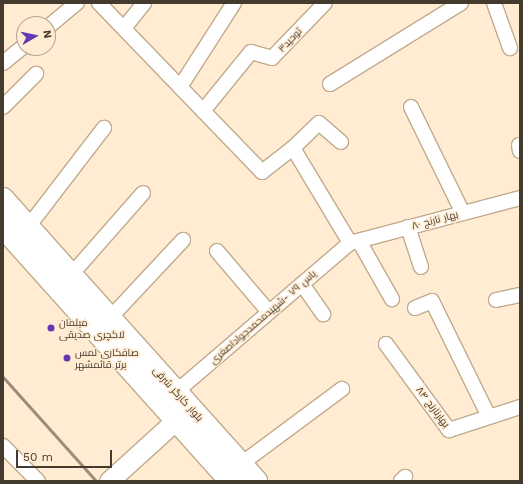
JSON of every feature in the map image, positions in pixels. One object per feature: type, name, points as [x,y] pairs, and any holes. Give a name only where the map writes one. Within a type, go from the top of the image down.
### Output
[{"type":"main road","name":"بلوار کارگر شرقی","points":[[3,199],[176,392],[236,472]]},
{"type":"main road","name":"بلوار کارگر شرقی","points":[[3,227],[176,420],[236,472],[256,481]]},
{"type":"street","points":[[56,20],[77,3]]},
{"type":"street","points":[[99,3],[262,172],[293,148],[319,123],[341,142]]},
{"type":"street","points":[[124,28],[144,3]]},
{"type":"street","points":[[180,87],[234,3]]},
{"type":"street","name":"توحید۳","points":[[203,111],[251,52],[272,58],[325,3]]},
{"type":"street","points":[[330,84],[461,3]]},
{"type":"street","points":[[494,3],[510,48]]},
{"type":"street","points":[[3,63],[16,52]]},
{"type":"street","points":[[3,107],[36,74]]},
{"type":"street","points":[[411,107],[464,213]]},
{"type":"street","points":[[28,226],[104,128]]},
{"type":"street","points":[[293,148],[392,300]]},
{"type":"street","points":[[71,275],[143,193]]},
{"type":"street","name":"بهار نارنج ۸۰","points":[[354,242],[520,198]]},
{"type":"street","points":[[408,227],[421,267]]},
{"type":"street","points":[[110,318],[184,240]]},
{"type":"street","name":"یاس ۷۹ -شهیدمحمدجواداصغری","points":[[176,392],[302,284],[354,242]]},
{"type":"street","points":[[217,251],[269,312]]},
{"type":"street","points":[[302,284],[323,314]]},
{"type":"street","points":[[496,300],[520,295]]},
{"type":"street","points":[[415,308],[432,301],[489,418]]},
{"type":"street","name":"بهارنارنج ۸۴","points":[[386,344],[449,430],[520,407]]},
{"type":"street","points":[[236,472],[342,389]]},
{"type":"street","points":[[109,481],[176,420]]},
{"type":"street","points":[[3,446],[38,481]]},
{"type":"railway","points":[[3,377],[96,481]]},
{"type":"place","name":"مبلمان لاکچری صدیقی","points":[[51,328]]},
{"type":"place","name":"صافکاری لمس برتر قائمشهر","points":[[67,358]]}]
